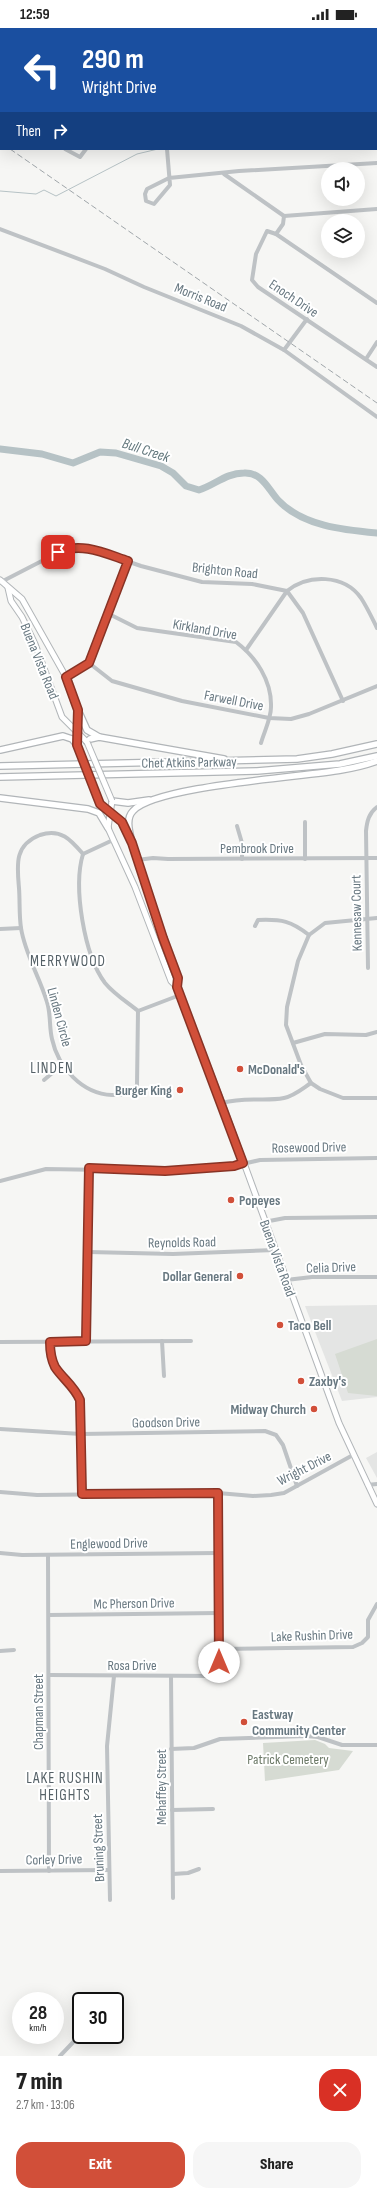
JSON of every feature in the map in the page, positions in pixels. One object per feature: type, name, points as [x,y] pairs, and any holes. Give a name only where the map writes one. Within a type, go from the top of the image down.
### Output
[{"type":"highway","points":[[78,710],[87,730],[99,737],[241,761]]},
{"type":"highway","points":[[0,750],[63,736],[72,739],[77,745]]},
{"type":"highway","points":[[87,742],[90,739],[99,737]]},
{"type":"highway","name":"Chet Atkins Parkway","points":[[0,766],[297,759],[332,754],[377,744]]},
{"type":"highway","name":"Chet Atkins Parkway","points":[[0,777],[278,770],[340,764],[377,756]]},
{"type":"highway","points":[[112,801],[128,803],[151,800],[226,785],[343,770],[377,761]]},
{"type":"highway","points":[[0,798],[88,809],[99,813],[108,828]]},
{"type":"highway","points":[[132,843],[128,821],[130,815],[133,810],[151,800]]},
{"type":"main road","name":"Buena Vista Road","points":[[1,581],[22,599],[66,677],[78,710],[76,731],[77,745],[100,804],[122,822],[132,843],[163,938],[178,978],[177,987]]},
{"type":"main road","name":"Buena Vista Road","points":[[8,588],[11,601],[22,618],[35,644],[62,717],[87,742],[112,801],[108,828],[135,887],[171,981],[177,987],[222,1103],[264,1222],[353,1455],[377,1504]]},
{"type":"street","points":[[67,150],[80,157],[85,150]]},
{"type":"street","points":[[167,150],[169,178],[170,185],[162,197],[154,204],[146,201],[145,194],[147,189],[169,178],[377,163]]},
{"type":"street","points":[[224,174],[284,216],[377,209]]},
{"type":"street","points":[[284,216],[283,224],[276,234],[377,303]]},
{"type":"street","name":"Morris Road","points":[[0,229],[105,268],[144,287],[241,326],[284,350],[377,417]]},
{"type":"street","name":"Enoch Drive","points":[[276,234],[266,231],[262,238],[256,254],[252,280],[258,287],[366,358],[377,367]]},
{"type":"street","points":[[284,350],[307,319]]},
{"type":"street","points":[[366,358],[377,342]]},
{"type":"street","name":"Brighton Road","points":[[1,581],[67,548],[80,547],[88,548],[202,582],[252,584],[287,591]]},
{"type":"street","points":[[66,677],[89,663],[128,561]]},
{"type":"street","points":[[246,650],[287,591],[294,585],[309,580],[341,582],[351,588],[361,598],[377,628]]},
{"type":"street","points":[[287,591],[303,613],[343,701]]},
{"type":"street","name":"Kirkland Drive","points":[[109,614],[137,628],[236,642],[246,650],[261,668],[271,708],[260,743]]},
{"type":"street","name":"Farwell Drive","points":[[89,663],[112,680],[147,691],[182,701],[269,718],[291,719],[309,714],[377,686]]},
{"type":"street","name":"Kennesaw Court","points":[[368,968],[366,822],[371,813],[377,808]]},
{"type":"street","points":[[305,822],[305,859]]},
{"type":"street","points":[[237,826],[242,843],[242,859]]},
{"type":"street","name":"Linden Circle","points":[[83,854],[70,838],[57,833],[45,834],[26,843],[21,849],[17,866],[21,928],[47,1001],[54,1047],[63,1064],[76,1081],[95,1092],[117,1095],[127,1094],[135,1090],[137,1085],[138,1011]]},
{"type":"street","points":[[113,840],[83,854],[79,868],[80,905],[84,932],[95,963],[106,984],[138,1011],[180,995]]},
{"type":"street","name":"Pembrook Drive","points":[[137,860],[153,858],[377,858]]},
{"type":"street","points":[[377,918],[325,924],[309,935],[301,951],[287,1007],[286,1025],[300,1065],[311,1083],[320,1089],[343,1098],[377,1098]]},
{"type":"street","points":[[255,926],[258,920],[286,921],[294,924],[309,935]]},
{"type":"street","points":[[0,929],[21,928]]},
{"type":"street","points":[[293,1043],[325,1034],[366,1035],[377,1032]]},
{"type":"street","points":[[44,1080],[63,1064]]},
{"type":"street","points":[[222,1103],[246,1098],[283,1098],[294,1095],[311,1083]]},
{"type":"street","name":"Rosewood Drive","points":[[0,1181],[46,1169],[89,1168],[165,1171],[234,1166],[268,1159],[377,1158]]},
{"type":"street","points":[[86,1341],[89,1252],[89,1168]]},
{"type":"street","points":[[264,1222],[285,1218],[377,1216]]},
{"type":"street","name":"Reynolds Road","points":[[89,1252],[173,1254],[275,1250]]},
{"type":"street","name":"Celia Drive","points":[[286,1280],[312,1277],[377,1277]]},
{"type":"street","points":[[162,1341],[164,1376]]},
{"type":"street","points":[[0,1342],[191,1341]]},
{"type":"street","points":[[50,1342],[55,1366],[75,1390],[80,1400],[82,1494]]},
{"type":"street","name":"Goodson Drive","points":[[0,1429],[81,1434],[265,1431],[276,1435],[283,1445],[297,1486]]},
{"type":"street","name":"Wright Drive","points":[[0,1492],[37,1495],[218,1493],[254,1496],[271,1495],[284,1493],[353,1455]]},
{"type":"street","points":[[367,1485],[377,1484]]},
{"type":"street","points":[[218,1493],[219,1649]]},
{"type":"street","name":"Englewood Drive","points":[[0,1553],[218,1553]]},
{"type":"street","name":"Chapman Street","points":[[48,1554],[48,1870]]},
{"type":"street","name":"Lake Rushin Drive","points":[[219,1649],[353,1647],[362,1643],[368,1637],[368,1620],[377,1604]]},
{"type":"street","name":"Mc Pherson Drive","points":[[49,1615],[219,1613]]},
{"type":"street","name":"Rosa Drive","points":[[49,1675],[219,1676],[219,1649]]},
{"type":"street","points":[[0,1651],[14,1650]]},
{"type":"street","name":"Bruning Street","points":[[110,1900],[108,1870],[107,1746],[114,1676]]},
{"type":"street","name":"Mehaffey Street","points":[[171,1676],[172,1874],[174,1898]]},
{"type":"street","points":[[172,1749],[194,1748],[220,1739],[306,1736],[318,1737],[342,1745],[377,1745]]},
{"type":"street","points":[[172,1810],[213,1809]]},
{"type":"street","points":[[172,1874],[188,1873],[199,1869]]},
{"type":"street","name":"Corley Drive","points":[[0,1871],[108,1870]]},
{"type":"street","points":[[60,2056],[72,2043]]},
{"type":"shaded area","points":[[377,1305],[377,1397],[342,1401],[305,1306]]},
{"type":"shaded area","points":[[377,1452],[377,1478],[366,1458]]},
{"type":"green space","points":[[377,1339],[377,1396],[348,1393],[335,1354]]},
{"type":"green space","name":"Patrick Cemetery","points":[[315,1740],[325,1744],[329,1748],[353,1751],[339,1770],[265,1781],[263,1743]]},
{"type":"waterway","points":[[0,191],[36,194],[44,190],[56,196],[137,154],[154,150]]},
{"type":"waterway","name":"Bull Creek","points":[[0,449],[42,454],[73,463],[100,452],[116,453],[161,466],[173,473],[186,486],[199,490],[226,477],[250,473],[260,478],[278,500],[299,516],[324,525],[377,533]]},
{"type":"railway","points":[[11,150],[377,403]]},
{"type":"place","name":"McDonald's","points":[[240,1069]]},
{"type":"place","name":"Burger King","points":[[180,1090]]},
{"type":"place","name":"Popeyes","points":[[231,1200]]},
{"type":"place","name":"Dollar General","points":[[240,1276]]},
{"type":"place","name":"Taco Bell","points":[[280,1325]]},
{"type":"place","name":"Zaxby's","points":[[301,1381]]},
{"type":"place","name":"Midway Church","points":[[314,1409]]},
{"type":"place","name":"Eastway Community Center","points":[[244,1722]]},
{"type":"district","name":"MERRYWOOD","points":[[68,961]]},
{"type":"district","name":"LINDEN","points":[[52,1068]]},
{"type":"district","name":"LAKE RUSHIN HEIGHTS","points":[[65,1786]]},
{"type":"route","points":[[58,552],[67,548],[80,547],[95,550],[128,561],[89,663],[66,677],[78,710],[76,731],[77,745],[100,804],[122,822],[132,843],[163,938],[178,978],[177,987],[243,1163],[234,1166],[165,1171],[89,1168],[89,1288],[86,1341],[50,1342],[50,1353],[55,1366],[75,1390],[80,1400],[82,1494],[218,1493],[219,1662]]}]
